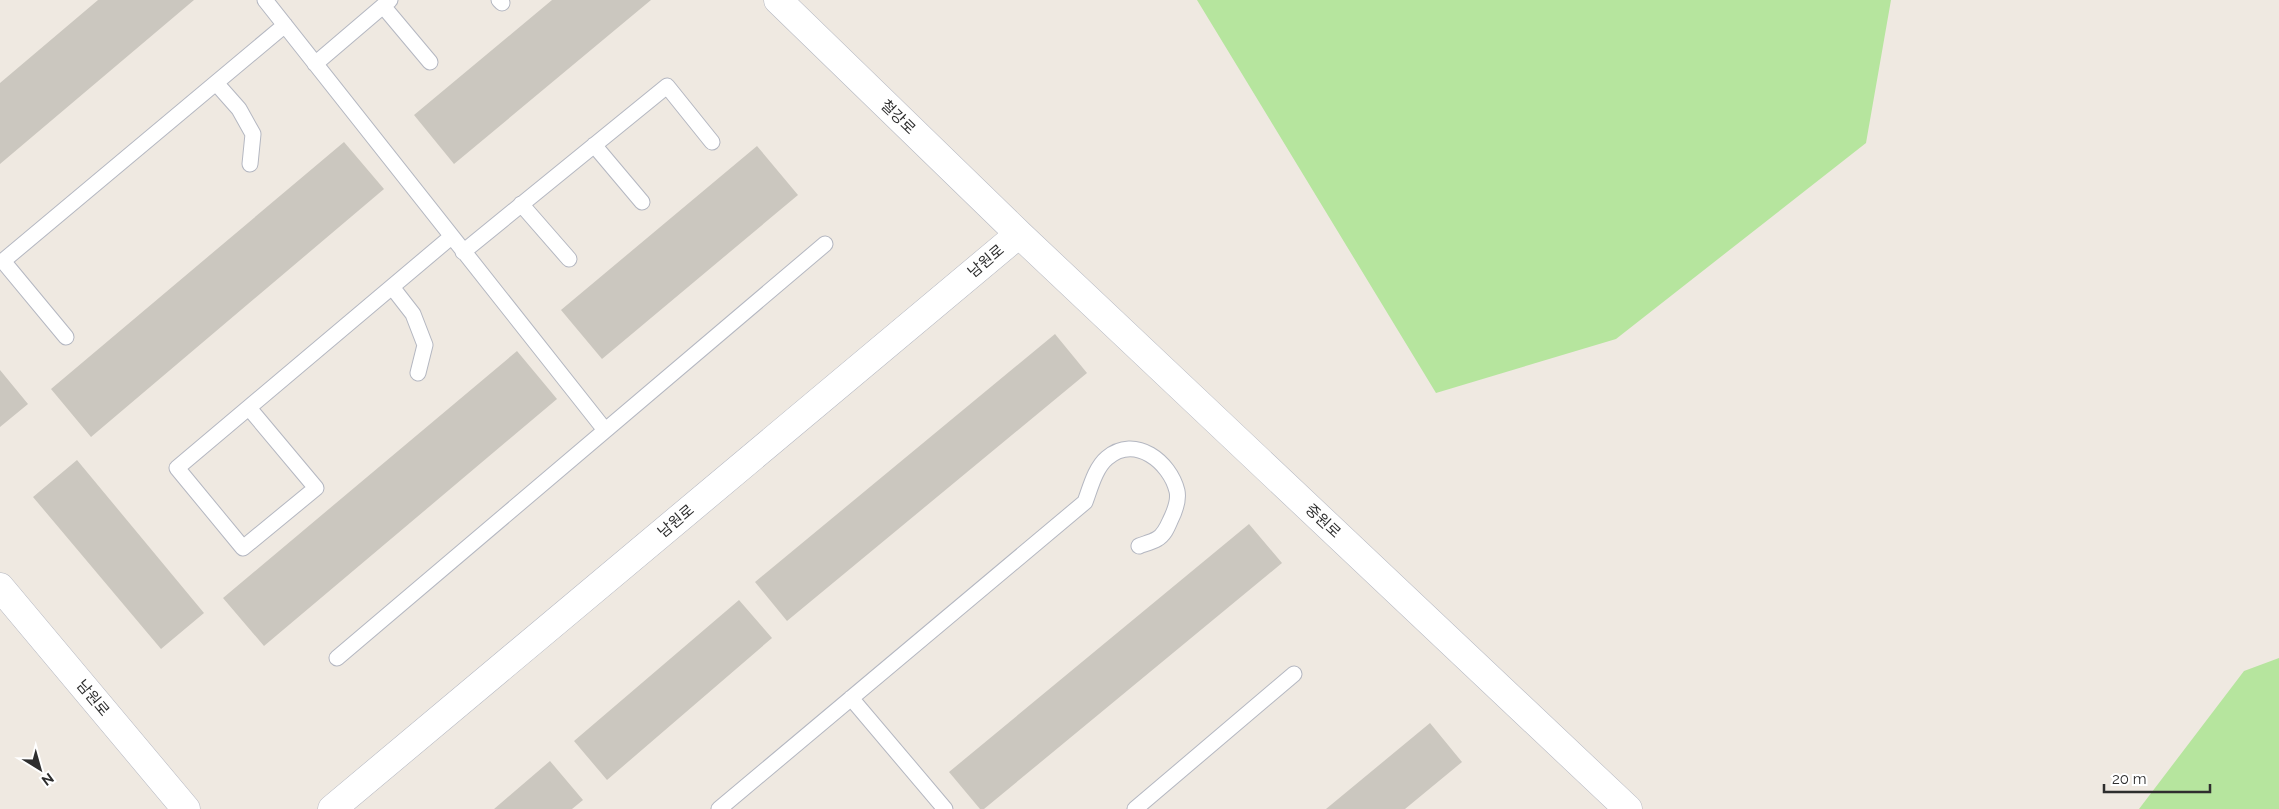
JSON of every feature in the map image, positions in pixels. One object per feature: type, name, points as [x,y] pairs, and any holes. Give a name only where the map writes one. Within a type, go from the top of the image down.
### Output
[{"type":"street","name":"철강로","points":[[778,0],[1019,234]]},
{"type":"street","name":"남원로","points":[[332,809],[1019,234]]},
{"type":"street","name":"중원로","points":[[1019,234],[1628,809]]},
{"type":"street","name":"남원로","points":[[5,603],[186,809]]},
{"type":"lane","points":[[265,0],[606,430]]},
{"type":"lane","points":[[315,64],[387,3],[430,62]]},
{"type":"lane","points":[[66,337],[3,261],[285,25]]},
{"type":"lane","points":[[216,83],[239,109],[253,134],[250,164]]},
{"type":"lane","points":[[463,252],[667,86],[712,142]]},
{"type":"lane","points":[[594,145],[642,202]]},
{"type":"lane","points":[[521,204],[569,259]]},
{"type":"lane","points":[[249,408],[316,488],[243,548],[177,468],[451,236]]},
{"type":"lane","points":[[337,658],[825,244]]},
{"type":"lane","points":[[392,287],[413,314],[425,345],[418,373]]},
{"type":"lane","points":[[719,809],[1085,502],[1098,470],[1107,458],[1123,450],[1145,451],[1159,460],[1170,474],[1178,493],[1174,512],[1166,530],[1156,540],[1139,546]]},
{"type":"lane","points":[[1135,809],[1294,674]]},
{"type":"lane","points":[[851,698],[945,809]]},
{"type":"green space","points":[[1197,0],[1891,0],[1866,143],[1616,339],[1436,393]]},
{"type":"green space","points":[[2279,658],[2279,809],[2139,809],[2244,671]]},
{"type":"building","points":[[98,0],[194,0],[0,164],[0,83]]},
{"type":"building","points":[[552,0],[651,0],[454,164],[414,115]]},
{"type":"building","points":[[344,142],[384,189],[91,437],[51,389]]},
{"type":"building","points":[[757,146],[798,195],[602,359],[561,310]]},
{"type":"building","points":[[1055,334],[1087,373],[787,621],[755,582]]},
{"type":"building","points":[[517,351],[557,399],[264,646],[223,598]]},
{"type":"building","points":[[0,370],[28,404],[0,427]]},
{"type":"building","points":[[77,460],[204,613],[161,649],[33,497]]},
{"type":"building","points":[[1249,524],[1282,563],[984,809],[980,809],[949,772]]},
{"type":"building","points":[[739,600],[772,638],[607,780],[574,741]]},
{"type":"building","points":[[1430,723],[1462,762],[1405,809],[1326,809]]},
{"type":"building","points":[[550,761],[583,800],[572,809],[494,809]]}]
